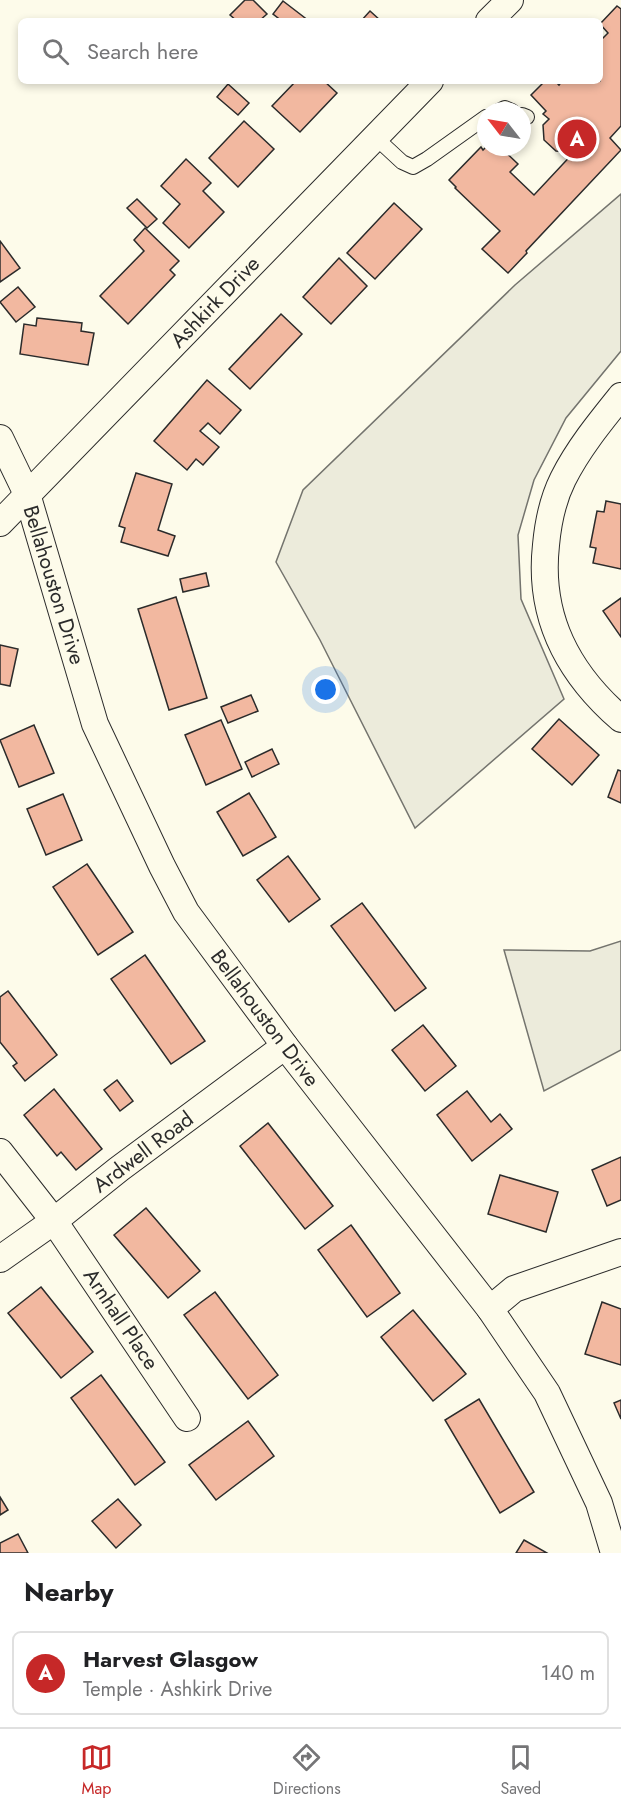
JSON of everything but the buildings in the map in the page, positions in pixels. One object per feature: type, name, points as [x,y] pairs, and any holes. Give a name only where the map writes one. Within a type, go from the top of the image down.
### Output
[{"type":"street","points":[[492,18],[510,0]]},
{"type":"street","name":"Ashkirk Drive","points":[[0,523],[427,84]]},
{"type":"street","points":[[621,396],[581,450],[563,480],[551,512],[543,570],[547,598],[563,648],[576,670],[597,697],[621,719]]},
{"type":"street","name":"Bellahouston Drive","points":[[0,438],[27,494],[95,724],[186,912],[285,1046],[490,1309],[547,1393],[599,1503],[614,1553]]},
{"type":"street","name":"Ardwell Road","points":[[0,1259],[54,1221],[119,1169],[285,1046]]},
{"type":"street","name":"Arnhall Place","points":[[0,1152],[54,1221],[187,1418]]},
{"type":"street","points":[[490,1309],[514,1289],[621,1252]]},
{"type":"lane","points":[[375,137],[402,162],[413,167],[477,123]]},
{"type":"shaded area","points":[[621,194],[621,351],[566,418],[534,480],[518,535],[521,599],[564,699],[415,828],[320,640],[276,562],[303,490],[515,285]]},
{"type":"shaded area","points":[[621,941],[621,1050],[544,1091],[504,950],[590,951]]},
{"type":"place","name":"Harvest Glasgow","points":[[577,139]]}]
